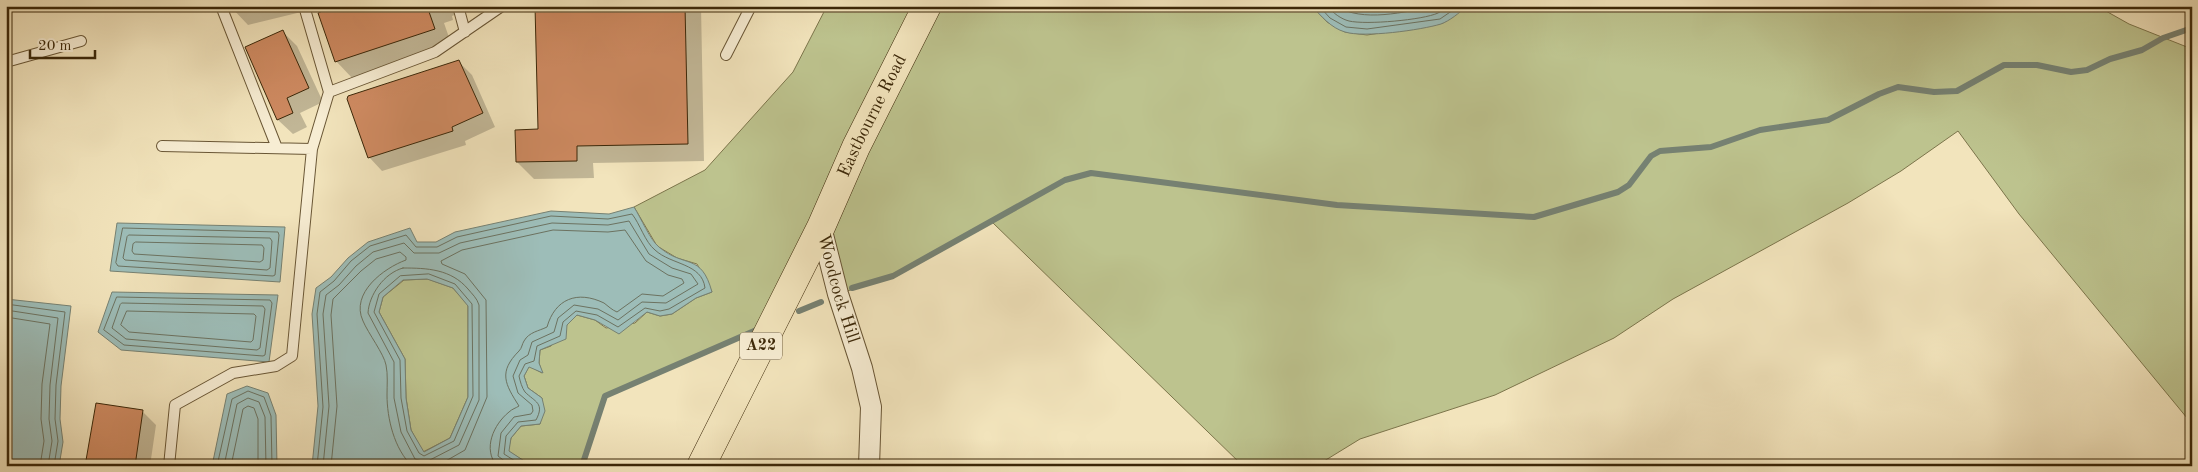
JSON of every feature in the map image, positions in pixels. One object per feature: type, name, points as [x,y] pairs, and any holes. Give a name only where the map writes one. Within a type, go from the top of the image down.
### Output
[{"type":"highway","name":"Eastbourne Road","points":[[820,227],[856,147],[928,6]]},
{"type":"highway","name":"Woodcock Hill","points":[[701,466],[820,227]]},
{"type":"street","name":"Woodcock Hill","points":[[820,227],[838,294],[862,368],[871,406],[869,466]]},
{"type":"lane","points":[[221,6],[277,148]]},
{"type":"lane","points":[[169,466],[175,405],[233,373],[276,366],[292,356],[312,149],[329,92],[304,6]]},
{"type":"lane","points":[[458,6],[465,32]]},
{"type":"lane","points":[[329,92],[435,52],[502,6]]},
{"type":"lane","points":[[726,54],[752,6]]},
{"type":"lane","points":[[6,62],[81,41]]},
{"type":"lane","points":[[162,146],[312,149]]},
{"type":"green space","points":[[827,6],[1312,6],[1327,22],[1345,32],[1367,35],[1443,23],[1466,6],[2097,6],[2129,24],[2192,49],[2192,424],[2019,214],[1958,131],[1901,171],[1848,203],[1673,299],[1614,338],[1495,395],[1360,439],[1316,466],[1243,466],[992,222],[893,276],[838,294],[821,228],[761,327],[605,396],[582,466],[532,466],[508,451],[511,438],[521,426],[540,424],[542,398],[528,388],[524,376],[529,366],[542,373],[539,363],[540,350],[551,346],[577,315],[595,320],[606,328],[635,323],[647,312],[660,316],[672,314],[696,298],[712,292],[697,264],[677,258],[657,246],[634,207],[705,170],[793,72]]},
{"type":"green space","points":[[428,279],[453,288],[468,305],[468,397],[450,438],[423,452],[411,430],[406,398],[405,359],[379,312],[383,297],[404,280]]},
{"type":"water","points":[[1312,6],[1466,6],[1441,24],[1407,31],[1354,34],[1335,28]]},
{"type":"water","points":[[634,207],[656,244],[668,254],[691,263],[703,271],[712,292],[696,298],[672,314],[660,316],[647,312],[619,334],[595,320],[577,315],[567,325],[566,339],[540,350],[539,363],[543,373],[529,367],[524,376],[528,388],[542,398],[545,411],[540,424],[521,426],[511,438],[509,451],[532,466],[312,466],[318,406],[312,314],[316,288],[331,277],[348,258],[368,242],[410,228],[417,242],[436,242],[455,232],[551,211],[609,214]],"holes":[[[427,279],[453,288],[468,306],[468,397],[450,438],[424,452],[411,430],[406,398],[405,359],[379,312],[383,297],[403,280]]]},
{"type":"water","points":[[117,223],[285,227],[280,282],[110,271]]},
{"type":"water","points":[[112,292],[278,295],[269,362],[121,350],[98,332]]},
{"type":"water","points":[[6,299],[71,306],[61,386],[60,419],[63,442],[59,466],[6,466]]},
{"type":"water","points":[[247,386],[268,393],[276,415],[277,466],[212,466],[227,394]]},
{"type":"building","points":[[334,6],[427,6],[435,29],[335,62],[318,13]]},
{"type":"building","points":[[535,6],[685,6],[688,144],[577,146],[577,161],[516,162],[515,130],[538,129]]},
{"type":"building","points":[[283,30],[309,88],[287,98],[293,113],[277,120],[245,47]]},
{"type":"building","points":[[459,60],[483,113],[452,127],[453,131],[368,158],[347,99],[348,96]]},
{"type":"building","points":[[96,403],[143,410],[135,466],[85,466]]},
{"type":"waterway","points":[[852,288],[893,276],[1065,180],[1091,173],[1337,205],[1534,217],[1618,192],[1629,185],[1651,156],[1660,151],[1711,147],[1760,130],[1828,120],[1879,94],[1898,87],[1934,92],[1957,91],[2004,65],[2037,65],[2071,72],[2087,70],[2110,59],[2142,50],[2163,38],[2192,28]]},
{"type":"waterway","points":[[799,311],[821,302]]},
{"type":"waterway","points":[[582,466],[605,396],[761,328]]}]
